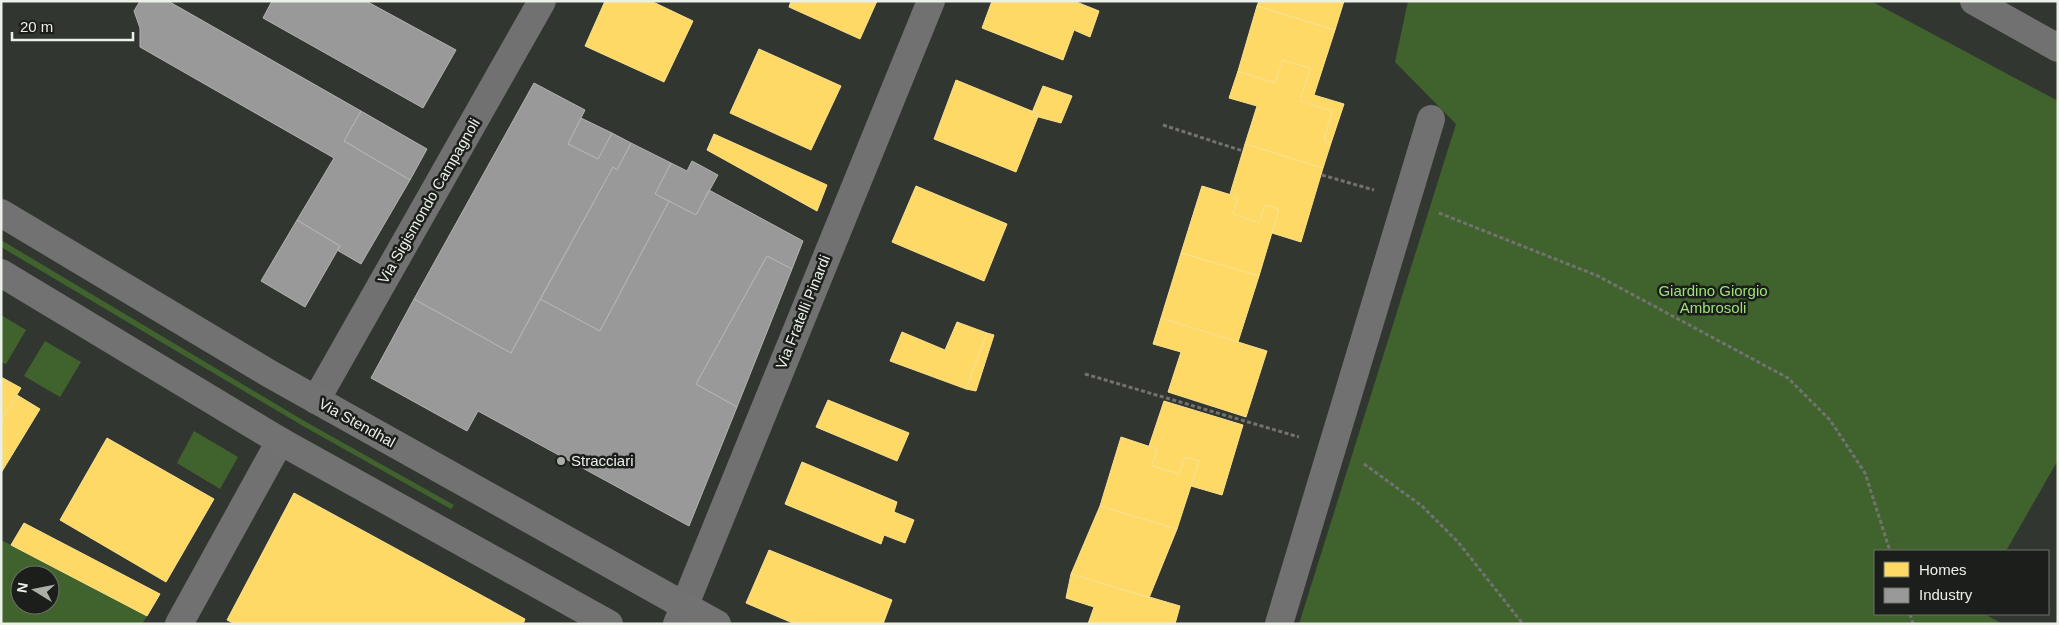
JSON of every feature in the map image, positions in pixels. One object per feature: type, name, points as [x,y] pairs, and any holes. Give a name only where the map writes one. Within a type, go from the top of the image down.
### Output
[{"type":"main road","name":"Via Stendhal","points":[[1,213],[680,614],[717,624]]},
{"type":"main road","points":[[1,273],[280,441],[609,624]]},
{"type":"street","name":"Via Sigismondo Campagnoli","points":[[316,400],[542,1]]},
{"type":"street","name":"Via Fratelli Pinardi","points":[[680,614],[931,1]]},
{"type":"street","points":[[1974,1],[2058,48]]},
{"type":"street","points":[[1279,624],[1432,119]]},
{"type":"street","points":[[179,624],[280,441]]},
{"type":"path","points":[[1163,125],[1243,151]]},
{"type":"path","points":[[1322,175],[1408,201],[1516,242],[1598,276],[1788,378],[1830,420],[1865,473],[1890,550]]},
{"type":"green space","name":"Giardino Giorgio Ambrosoli","points":[[1408,1],[1871,1],[2058,101],[2058,460],[2007,550],[1874,550],[1874,615],[1986,615],[2003,624],[1299,624],[1456,124],[1395,62]]},
{"type":"green space","points":[[1,240],[306,422],[454,505],[451,509],[303,426],[1,247]]},
{"type":"green space","points":[[1,315],[26,330],[6,364],[1,362]]},
{"type":"green space","points":[[45,341],[81,362],[60,397],[24,376]]},
{"type":"green space","points":[[194,431],[238,457],[220,489],[177,463]]},
{"type":"green space","points":[[1,540],[49,565],[10,565],[10,615],[60,615],[60,571],[147,616],[142,624],[1,624]]},
{"type":"building: Homes","points":[[605,1],[651,1],[693,21],[664,82],[585,46]]},
{"type":"building: Homes","points":[[791,1],[877,1],[860,39],[789,7]]},
{"type":"building: Homes","points":[[992,1],[1074,1],[1099,11],[1090,37],[1074,30],[1063,60],[982,28]]},
{"type":"building: Homes","points":[[1259,1],[1344,1],[1335,30],[1257,6]]},
{"type":"building: Homes","points":[[1257,6],[1335,30],[1314,95],[1344,104],[1331,143],[1324,140],[1332,111],[1300,101],[1310,68],[1282,60],[1275,83],[1238,71]]},
{"type":"building: Homes","points":[[759,49],[841,86],[811,150],[730,113]]},
{"type":"building: Homes","points":[[1282,60],[1310,68],[1300,101],[1332,111],[1324,140],[1331,143],[1323,168],[1245,144],[1257,106],[1229,98],[1238,71],[1275,83]]},
{"type":"building: Homes","points":[[956,80],[1039,114],[1016,172],[934,139]]},
{"type":"building: Homes","points":[[1043,86],[1072,96],[1061,123],[1031,115]]},
{"type":"building: Homes","points":[[714,134],[827,185],[817,211],[707,150]]},
{"type":"building: Homes","points":[[1245,144],[1323,168],[1301,242],[1272,233],[1279,209],[1265,205],[1259,223],[1233,214],[1238,197],[1230,194]]},
{"type":"building: Homes","points":[[916,186],[1007,224],[984,281],[892,242]]},
{"type":"building: Homes","points":[[1202,186],[1238,197],[1233,214],[1259,223],[1265,205],[1279,209],[1259,276],[1181,253]]},
{"type":"building: Homes","points":[[1181,253],[1259,276],[1238,342],[1161,318]]},
{"type":"building: Homes","points":[[1161,318],[1267,351],[1246,417],[1168,392],[1181,352],[1153,344]]},
{"type":"building: Homes","points":[[957,322],[987,333],[966,389],[890,361],[902,332],[945,350]]},
{"type":"building: Homes","points":[[987,333],[994,335],[976,391],[966,389]]},
{"type":"building: Homes","points":[[1,377],[21,388],[1,421]]},
{"type":"building: Homes","points":[[17,395],[40,409],[1,473],[1,421]]},
{"type":"building: Homes","points":[[828,400],[909,433],[897,461],[816,427]]},
{"type":"building: Homes","points":[[1164,401],[1243,425],[1222,495],[1191,486],[1199,461],[1185,457],[1179,474],[1152,466],[1157,449],[1149,446]]},
{"type":"building: Homes","points":[[1121,437],[1157,449],[1152,466],[1179,474],[1185,457],[1199,461],[1177,529],[1100,506]]},
{"type":"building: Homes","points":[[107,438],[214,499],[166,582],[60,520]]},
{"type":"building: Homes","points":[[802,462],[897,502],[894,512],[914,520],[905,543],[884,535],[881,544],[785,504]]},
{"type":"building: Homes","points":[[294,493],[525,619],[523,624],[235,624],[227,620]]},
{"type":"building: Homes","points":[[1100,506],[1177,529],[1149,598],[1071,574]]},
{"type":"building: Homes","points":[[24,523],[160,594],[147,616],[60,571],[60,565],[49,565],[11,545]]},
{"type":"building: Homes","points":[[769,550],[892,600],[883,624],[795,624],[746,603]]},
{"type":"building: Homes","points":[[1071,574],[1180,606],[1175,624],[1088,624],[1094,607],[1066,598]]},
{"type":"building: Industry","points":[[140,1],[168,1],[361,111],[344,141],[410,180],[361,264],[337,250],[340,246],[297,220],[334,158],[140,47],[140,28],[134,11]]},
{"type":"building: Industry","points":[[272,1],[366,1],[456,50],[423,108],[263,18]]},
{"type":"building: Industry","points":[[534,83],[585,110],[568,144],[598,159],[612,133],[631,143],[617,170],[613,167],[511,353],[414,299]]},
{"type":"building: Industry","points":[[361,111],[427,149],[410,180],[344,141]]},
{"type":"building: Industry","points":[[581,118],[612,133],[598,159],[568,144]]},
{"type":"building: Industry","points":[[631,143],[671,163],[655,194],[669,201],[600,331],[540,299],[613,167],[617,170]]},
{"type":"building: Industry","points":[[692,161],[718,175],[696,215],[655,194],[671,163],[687,171]]},
{"type":"building: Industry","points":[[709,190],[803,241],[792,269],[767,256],[696,384],[737,407],[689,526],[478,411],[467,431],[371,378],[414,299],[511,353],[540,299],[600,331],[669,201],[696,215]]},
{"type":"building: Industry","points":[[297,220],[340,246],[305,307],[261,281]]},
{"type":"building: Industry","points":[[767,256],[792,269],[737,407],[696,384]]},
{"type":"place","name":"Stracciari","points":[[561,461]]}]
